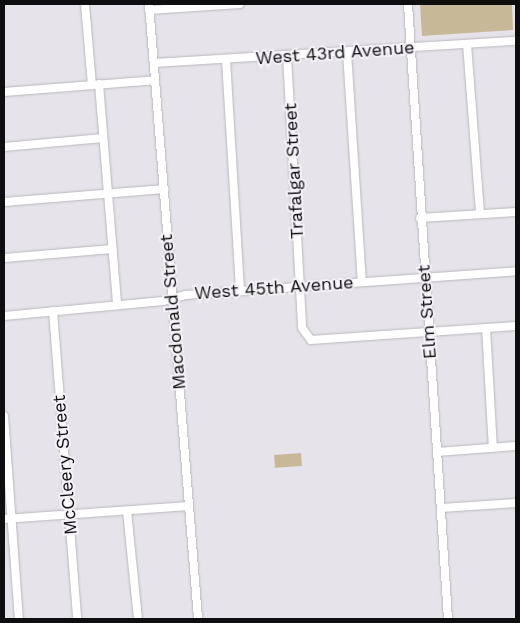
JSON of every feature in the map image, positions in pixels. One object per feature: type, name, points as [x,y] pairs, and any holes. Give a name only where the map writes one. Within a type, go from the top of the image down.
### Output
[{"type":"street","points":[[85,4],[109,193],[117,305]]},
{"type":"street","points":[[149,7],[240,4]]},
{"type":"street","name":"Elm Street","points":[[408,4],[420,218],[448,619]]},
{"type":"street","name":"Macdonald Street","points":[[149,7],[198,619]]},
{"type":"street","name":"West 43rd Avenue","points":[[154,63],[516,41]]},
{"type":"street","points":[[468,44],[480,214]]},
{"type":"street","points":[[347,52],[362,281]]},
{"type":"street","name":"Trafalgar Street","points":[[287,56],[302,328],[311,340],[429,332]]},
{"type":"street","points":[[226,60],[240,290]]},
{"type":"street","points":[[4,92],[155,80]]},
{"type":"street","points":[[4,147],[103,138]]},
{"type":"street","points":[[4,202],[164,189]]},
{"type":"street","points":[[420,218],[516,212]]},
{"type":"street","points":[[4,258],[113,249]]},
{"type":"street","name":"West 45th Avenue","points":[[4,316],[240,290],[516,271]]},
{"type":"street","name":"McCleery Street","points":[[53,311],[78,619]]},
{"type":"street","points":[[429,332],[516,326]]},
{"type":"street","points":[[486,328],[493,448]]},
{"type":"street","points":[[4,416],[7,519],[19,619]]},
{"type":"street","points":[[437,452],[516,446]]},
{"type":"street","points":[[441,508],[516,503]]},
{"type":"street","points":[[7,519],[189,506]]},
{"type":"street","points":[[127,511],[138,619]]},
{"type":"shaded area","points":[[420,4],[512,4],[513,30],[422,36]]},
{"type":"shaded area","points":[[301,453],[302,466],[275,468],[274,455]]}]
